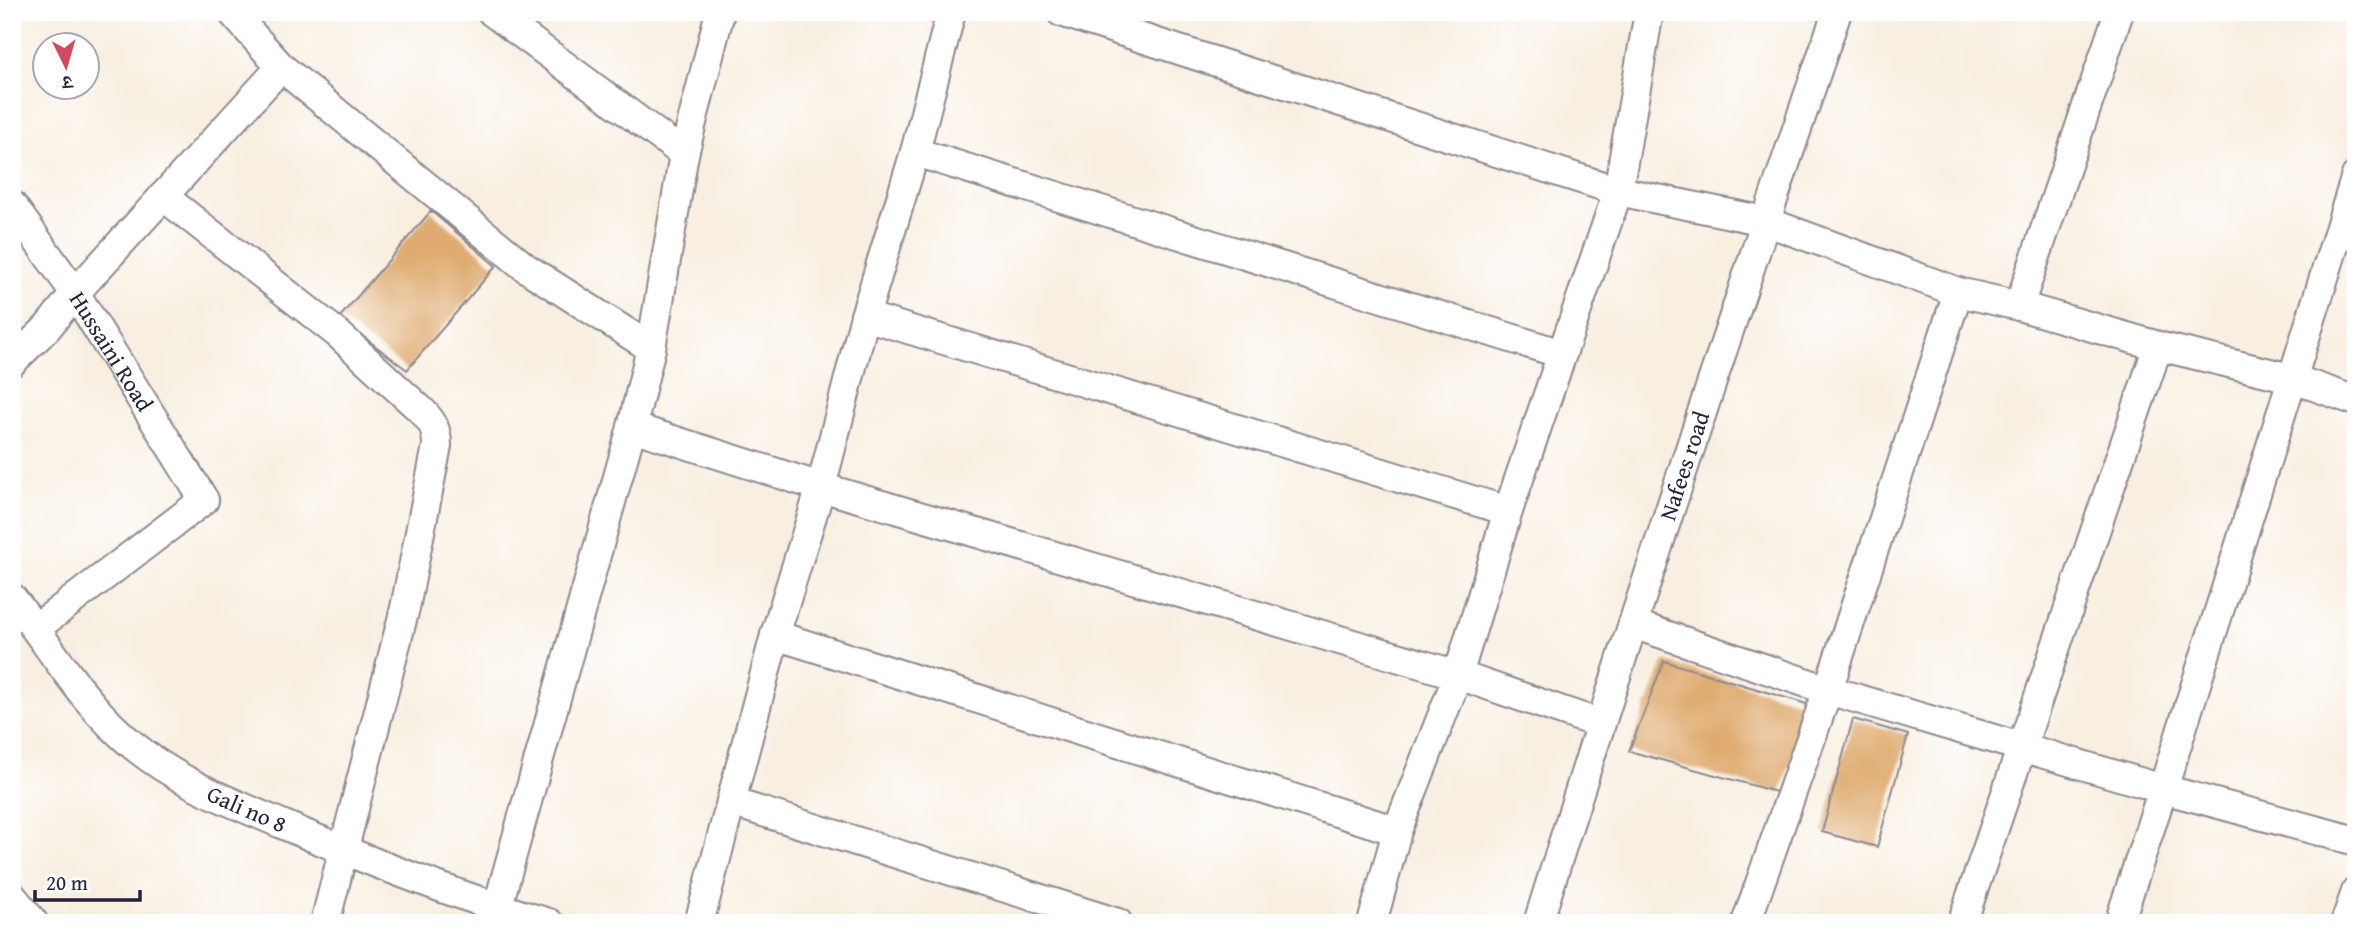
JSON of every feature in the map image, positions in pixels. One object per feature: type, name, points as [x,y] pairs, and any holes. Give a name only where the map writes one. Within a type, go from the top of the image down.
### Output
[{"type":"street","points":[[232,12],[281,67],[526,268],[651,348]]},
{"type":"street","points":[[492,12],[684,154]]},
{"type":"street","points":[[495,916],[632,427],[651,348],[684,154],[720,12]]},
{"type":"street","points":[[699,923],[775,635],[821,487],[865,316],[915,152],[951,12]]},
{"type":"street","points":[[1061,12],[1618,191],[1765,221],[1958,292],[2020,306],[2158,346],[2291,378],[2356,401]]},
{"type":"street","points":[[1373,923],[1397,831],[1458,674],[1508,511],[1618,191],[1649,12]]},
{"type":"street","name":"Nafees road","points":[[1538,923],[1600,724],[1765,221],[1837,12]]},
{"type":"street","points":[[2020,306],[2119,12]]},
{"type":"street","points":[[12,362],[47,328],[75,293],[281,67]]},
{"type":"street","points":[[915,152],[1562,354]]},
{"type":"street","points":[[2119,923],[2356,176]]},
{"type":"street","points":[[163,196],[338,334],[422,411],[432,421],[437,433],[437,446],[405,608],[325,923]]},
{"type":"street","name":"Hussaini Road","points":[[12,205],[75,293],[204,500],[36,628]]},
{"type":"street","points":[[1746,923],[1828,690],[1958,292]]},
{"type":"street","points":[[865,316],[1508,511]]},
{"type":"street","points":[[1962,923],[2158,346]]},
{"type":"street","points":[[632,427],[821,487],[1458,674],[1600,724]]},
{"type":"street","name":"Gali no 8","points":[[12,598],[36,628],[76,688],[132,744],[166,771],[194,786],[495,916],[549,923]]},
{"type":"street","points":[[1633,624],[1828,690],[2163,789],[2356,841]]},
{"type":"street","points":[[775,635],[1397,831]]},
{"type":"street","points":[[731,802],[1118,923]]},
{"type":"street","points":[[2345,923],[2356,892]]},
{"type":"street","points":[[12,896],[34,923]]},
{"type":"building","points":[[431,211],[496,266],[407,370],[339,318]]},
{"type":"building","points":[[1664,661],[1810,705],[1780,793],[1629,751]]},
{"type":"building","points":[[1853,719],[1908,735],[1877,847],[1822,832]]}]
